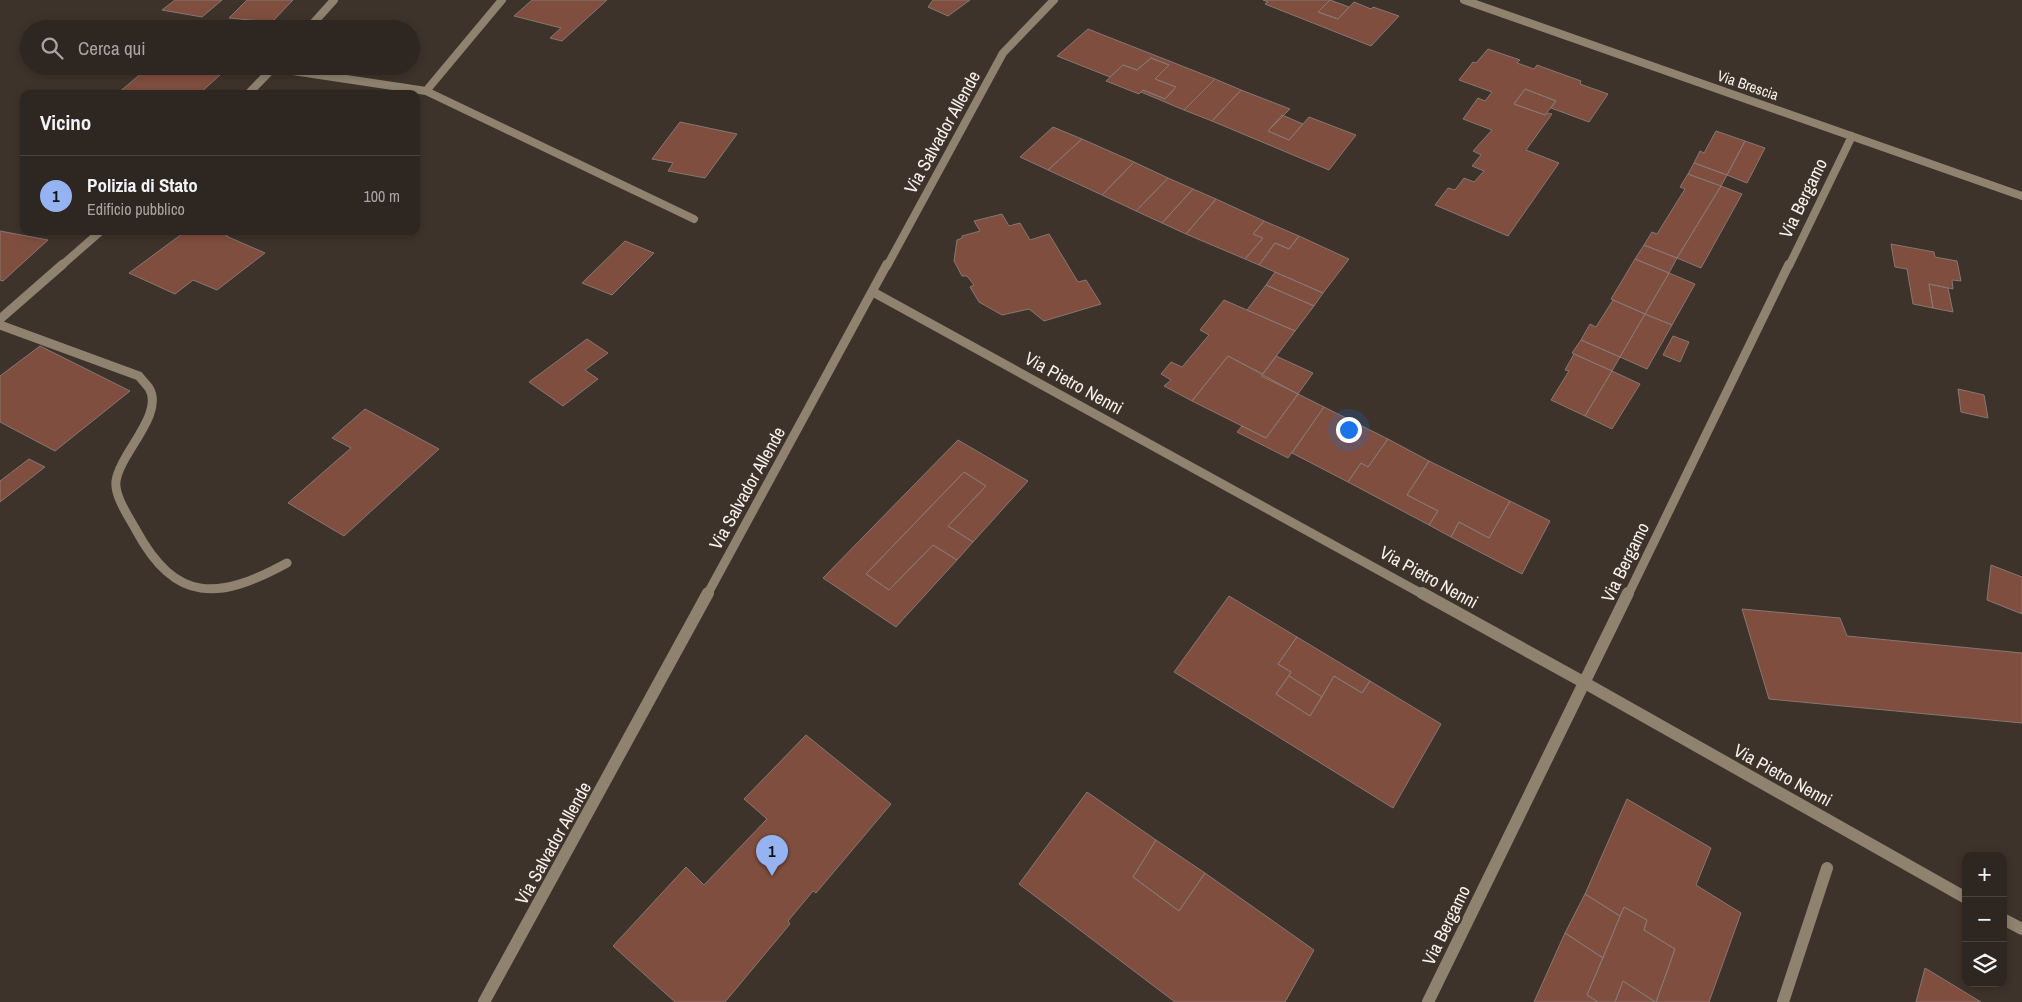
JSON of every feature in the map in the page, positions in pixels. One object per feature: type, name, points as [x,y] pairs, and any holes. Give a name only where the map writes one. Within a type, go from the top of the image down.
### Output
[{"type":"street","points":[[316,20],[334,0]]},
{"type":"street","points":[[426,91],[502,0]]},
{"type":"street","name":"Via Salvador Allende","points":[[484,1002],[1003,54],[1054,0]]},
{"type":"street","name":"Via Brescia","points":[[1464,0],[2022,196]]},
{"type":"street","points":[[252,90],[266,75]]},
{"type":"street","points":[[325,75],[420,90]]},
{"type":"street","points":[[420,90],[426,91],[694,219]]},
{"type":"street","name":"Via Bergamo","points":[[1428,1002],[1852,136]]},
{"type":"street","points":[[0,319],[96,235]]},
{"type":"street","name":"Via Pietro Nenni","points":[[873,292],[1585,683],[1964,897]]},
{"type":"street","points":[[0,325],[139,376],[150,384],[154,396],[153,409],[121,462],[115,484],[143,547],[176,581],[188,587],[219,590],[243,585],[266,576],[287,563]]},
{"type":"street","points":[[1783,1002],[1828,868]]},
{"type":"street","points":[[2007,921],[2022,930]]},
{"type":"building","points":[[175,0],[222,0],[202,17],[162,10]]},
{"type":"building","points":[[247,0],[293,0],[274,20],[229,18]]},
{"type":"building","points":[[532,0],[607,0],[562,41],[550,38],[561,28],[514,16]]},
{"type":"building","points":[[933,0],[970,0],[948,16],[928,7]]},
{"type":"building","points":[[1263,0],[1330,0],[1318,12],[1338,19],[1354,2],[1371,9],[1373,7],[1399,16],[1371,46],[1265,4],[1268,2]]},
{"type":"building","points":[[1330,0],[1349,7],[1338,19],[1318,12]]},
{"type":"building","points":[[1088,29],[1215,79],[1184,110],[1141,92],[1143,90],[1165,99],[1176,87],[1155,79],[1169,65],[1151,58],[1137,70],[1123,65],[1110,77],[1057,56]]},
{"type":"building","points":[[1488,49],[1520,60],[1517,63],[1534,69],[1537,65],[1581,81],[1580,84],[1608,94],[1589,122],[1551,108],[1556,101],[1525,89],[1514,104],[1545,115],[1548,113],[1552,114],[1526,150],[1559,163],[1508,236],[1435,205],[1448,188],[1455,190],[1464,178],[1474,182],[1484,171],[1472,166],[1481,155],[1473,151],[1492,130],[1463,119],[1478,98],[1485,101],[1492,92],[1459,80],[1473,62],[1476,63]]},
{"type":"building","points":[[1151,58],[1169,65],[1155,79],[1176,87],[1165,99],[1143,90],[1139,94],[1106,81],[1123,65],[1137,70]]},
{"type":"building","points":[[139,75],[220,75],[203,90],[122,90]]},
{"type":"building","points":[[1215,79],[1241,90],[1212,121],[1184,110]]},
{"type":"building","points":[[1525,89],[1556,101],[1545,115],[1514,104]]},
{"type":"building","points":[[1241,90],[1290,109],[1268,131],[1289,140],[1309,117],[1356,135],[1329,170],[1212,121]]},
{"type":"building","points":[[1282,115],[1303,124],[1289,140],[1268,131]]},
{"type":"building","points":[[680,122],[737,134],[705,178],[668,171],[673,163],[652,159]]},
{"type":"building","points":[[1053,127],[1082,139],[1048,170],[1020,157]]},
{"type":"building","points":[[1716,131],[1745,141],[1727,175],[1694,163],[1700,151],[1704,153]]},
{"type":"building","points":[[1082,139],[1134,162],[1102,195],[1048,170]]},
{"type":"building","points":[[1745,141],[1765,148],[1747,183],[1727,175]]},
{"type":"building","points":[[1134,162],[1168,178],[1136,211],[1102,195]]},
{"type":"building","points":[[1694,163],[1727,175],[1721,186],[1688,174]]},
{"type":"building","points":[[1688,174],[1721,186],[1677,258],[1644,245],[1652,232],[1657,234],[1685,189],[1680,187]]},
{"type":"building","points":[[1168,178],[1193,189],[1162,223],[1136,211]]},
{"type":"building","points":[[1721,186],[1742,194],[1701,268],[1677,258]]},
{"type":"building","points":[[1193,189],[1216,199],[1186,234],[1162,223]]},
{"type":"building","points":[[1216,199],[1264,221],[1253,234],[1263,238],[1245,259],[1186,234]]},
{"type":"building","points":[[1002,214],[1009,226],[1020,223],[1030,240],[1049,234],[1078,282],[1086,280],[1101,304],[1044,321],[1029,309],[1002,315],[979,302],[970,287],[974,285],[967,276],[962,276],[954,261],[957,240],[962,238],[962,236],[980,231],[974,221]]},
{"type":"building","points":[[1264,221],[1299,236],[1289,249],[1275,243],[1259,265],[1245,259],[1263,238],[1253,234]]},
{"type":"building","points":[[0,231],[48,240],[3,281],[0,280]]},
{"type":"building","points":[[181,235],[227,235],[226,236],[265,253],[217,290],[193,280],[175,294],[129,273]]},
{"type":"building","points":[[1299,236],[1349,259],[1323,293],[1259,265],[1275,243],[1289,249]]},
{"type":"building","points":[[625,241],[654,253],[612,295],[582,283]]},
{"type":"building","points":[[1891,244],[1934,252],[1935,257],[1957,261],[1961,281],[1952,280],[1953,289],[1929,284],[1933,308],[1913,304],[1907,269],[1895,267]]},
{"type":"building","points":[[1644,245],[1677,258],[1669,273],[1635,259]]},
{"type":"building","points":[[1635,259],[1669,273],[1645,314],[1611,299]]},
{"type":"building","points":[[1275,272],[1323,293],[1314,306],[1266,285]]},
{"type":"building","points":[[1669,273],[1695,284],[1672,325],[1645,314]]},
{"type":"building","points":[[1929,284],[1948,288],[1953,312],[1933,308]]},
{"type":"building","points":[[1266,285],[1314,306],[1295,331],[1247,310]]},
{"type":"building","points":[[1224,300],[1295,331],[1263,374],[1228,356],[1192,401],[1164,386],[1171,380],[1161,374],[1171,362],[1182,367],[1209,335],[1200,330]]},
{"type":"building","points":[[1613,300],[1645,314],[1620,357],[1581,340],[1590,324],[1596,327]]},
{"type":"building","points":[[1645,314],[1672,325],[1647,369],[1620,357]]},
{"type":"building","points":[[1673,336],[1689,342],[1680,362],[1663,355]]},
{"type":"building","points":[[587,339],[608,353],[585,370],[598,379],[563,406],[529,382]]},
{"type":"building","points":[[1581,340],[1620,357],[1612,371],[1572,353]]},
{"type":"building","points":[[40,346],[130,391],[55,451],[0,422],[0,376]]},
{"type":"building","points":[[1574,354],[1612,371],[1585,416],[1551,400],[1569,371],[1565,370]]},
{"type":"building","points":[[1228,356],[1298,394],[1266,438],[1192,401]]},
{"type":"building","points":[[1276,356],[1313,373],[1298,394],[1261,376]]},
{"type":"building","points":[[1612,371],[1640,384],[1612,429],[1585,416]]},
{"type":"building","points":[[1958,389],[1984,395],[1988,418],[1961,412]]},
{"type":"building","points":[[1298,394],[1324,407],[1288,458],[1237,432],[1242,426],[1266,438]]},
{"type":"building","points":[[1324,407],[1388,439],[1368,467],[1361,463],[1348,482],[1292,453]]},
{"type":"building","points":[[365,409],[439,449],[344,536],[288,503],[351,448],[332,438]]},
{"type":"building","points":[[1388,439],[1429,461],[1407,495],[1438,511],[1429,525],[1348,482],[1361,463],[1368,467]]},
{"type":"building","points":[[958,440],[1028,481],[973,542],[948,526],[986,486],[964,472],[866,574],[889,590],[933,545],[957,560],[896,627],[823,578]]},
{"type":"building","points":[[29,459],[45,467],[0,502],[0,481]]},
{"type":"building","points":[[1429,461],[1510,501],[1489,538],[1459,522],[1451,537],[1429,525],[1438,511],[1407,495]]},
{"type":"building","points":[[964,472],[986,486],[948,526],[973,542],[957,560],[933,545],[889,590],[866,574]]},
{"type":"building","points":[[1510,501],[1550,521],[1522,574],[1451,537],[1459,522],[1489,538]]},
{"type":"building","points":[[1991,565],[2022,577],[2022,614],[1987,600]]},
{"type":"building","points":[[1229,596],[1297,637],[1278,664],[1291,672],[1276,694],[1310,716],[1334,676],[1362,693],[1370,681],[1441,724],[1393,808],[1174,672]]},
{"type":"building","points":[[1742,609],[1840,618],[1847,636],[2022,653],[2022,723],[1769,699]]},
{"type":"building","points":[[1297,637],[1370,681],[1362,693],[1334,676],[1322,697],[1289,676],[1291,672],[1278,664]]},
{"type":"building","points":[[1289,676],[1322,697],[1310,716],[1276,694]]},
{"type":"building","points":[[806,735],[891,804],[816,893],[813,891],[788,921],[790,924],[725,1002],[675,1002],[613,946],[686,867],[704,885],[767,819],[744,799]]},
{"type":"building","points":[[1087,792],[1156,840],[1133,877],[1179,911],[1205,873],[1314,950],[1285,1002],[1175,1002],[1019,884]]},
{"type":"building","points":[[1627,799],[1711,848],[1696,885],[1741,913],[1709,1002],[1656,1002],[1675,949],[1644,930],[1647,920],[1624,907],[1620,916],[1585,894]]},
{"type":"building","points":[[1156,840],[1205,873],[1179,911],[1133,877]]},
{"type":"building","points":[[1585,894],[1620,916],[1603,958],[1565,933]]},
{"type":"building","points":[[1624,907],[1647,920],[1644,930],[1675,949],[1656,1002],[1623,981],[1615,1002],[1598,1002],[1587,995]]},
{"type":"building","points":[[1565,933],[1603,958],[1587,995],[1598,1002],[1534,1002]]},
{"type":"building","points":[[1925,968],[1981,1002],[1916,1002]]},
{"type":"building","points":[[1623,981],[1655,1002],[1615,1002]]},
{"type":"place","name":"Polizia di Stato","points":[[772,876]]}]
